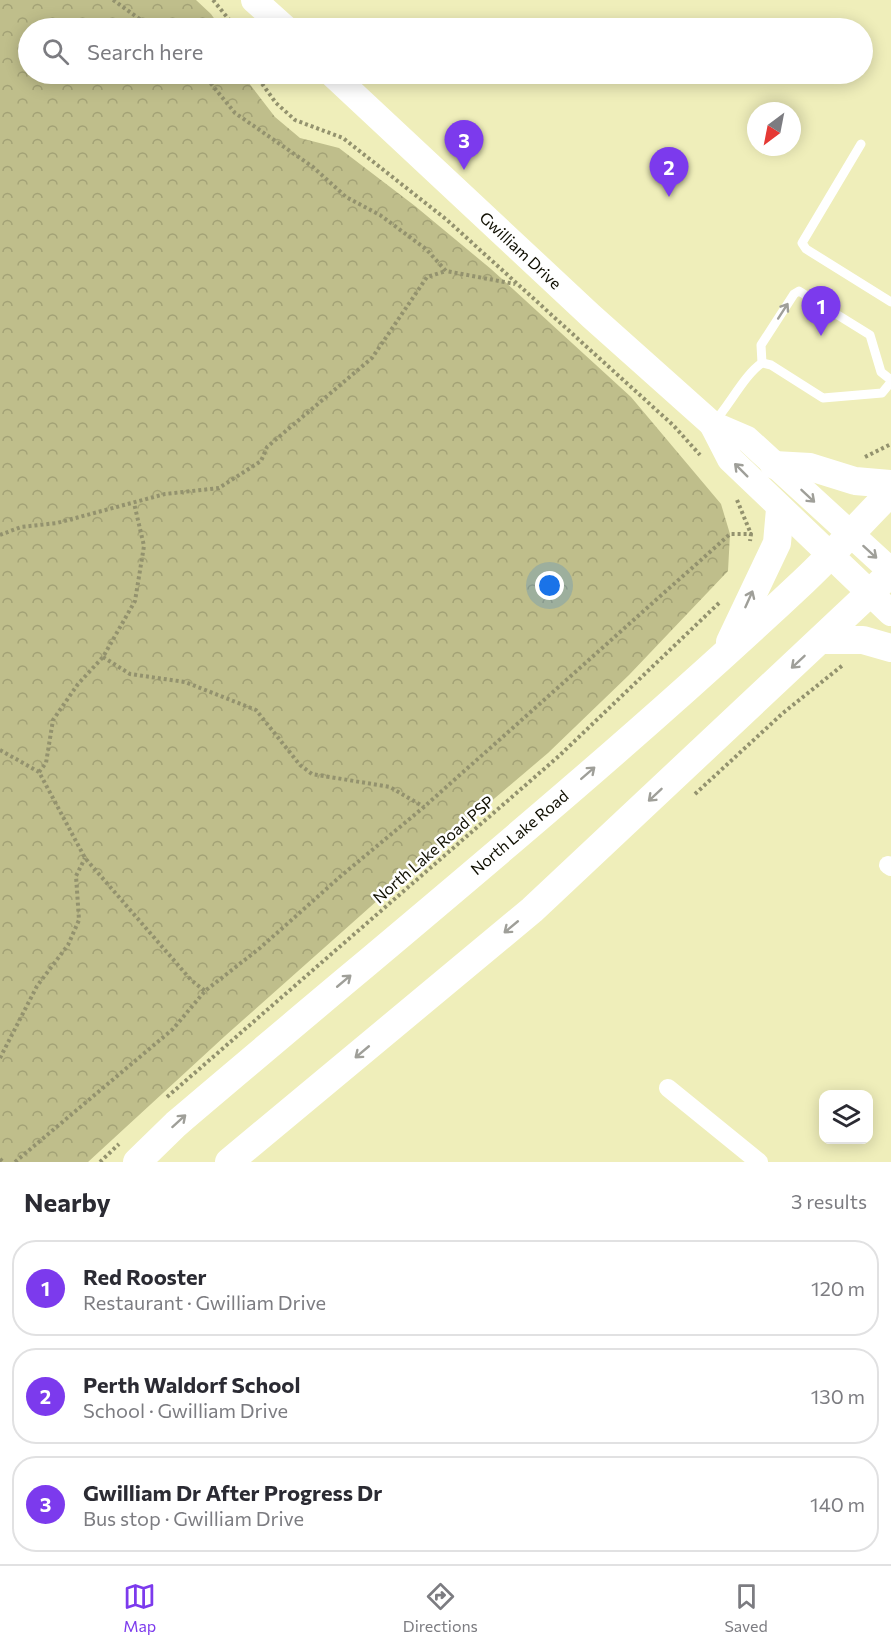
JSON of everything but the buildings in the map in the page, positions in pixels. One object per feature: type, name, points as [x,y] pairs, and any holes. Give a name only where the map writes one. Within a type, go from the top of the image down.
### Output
[{"type":"main road","points":[[774,465],[810,467],[855,481],[891,484]]},
{"type":"main road","name":"North Lake Road","points":[[131,1150],[176,1124],[558,799],[804,581],[891,492]]},
{"type":"main road","points":[[725,652],[777,543],[780,509]]},
{"type":"main road","points":[[229,1162],[532,910],[891,572]]},
{"type":"main road","points":[[821,640],[863,640],[891,648]]},
{"type":"street","points":[[254,0],[274,18]]},
{"type":"street","name":"Gwilliam Drive","points":[[343,84],[591,316],[712,424],[747,439],[891,572]]},
{"type":"street","name":"Gwilliam Drive","points":[[712,424],[730,459],[891,613]]},
{"type":"street","points":[[668,1088],[759,1162]]},
{"type":"lane","points":[[861,144],[802,243],[806,249],[891,302]]},
{"type":"lane","points":[[799,291],[870,336],[881,372],[891,381],[882,393],[823,398],[771,366],[762,363],[761,345],[794,294],[799,291]]},
{"type":"lane","points":[[712,424],[730,404],[754,368],[762,363]]},
{"type":"path","points":[[113,0],[138,18]]},
{"type":"path","points":[[213,0],[228,18]]},
{"type":"path","points":[[211,84],[235,113],[313,167],[346,197],[380,215],[417,242],[446,271]]},
{"type":"path","points":[[262,84],[276,103],[295,120],[340,136],[447,220],[674,426],[705,460]]},
{"type":"path","points":[[0,535],[21,527],[57,523],[165,494],[219,488],[261,461],[267,447],[372,358],[427,277],[446,271],[517,285]]},
{"type":"path","points":[[863,458],[891,444]]},
{"type":"path","points":[[736,496],[751,534],[749,551]]},
{"type":"path","points":[[39,772],[46,763],[53,720],[78,684],[104,657],[135,601],[144,546],[134,503]]},
{"type":"path","points":[[15,1162],[173,1029],[204,991],[260,948],[342,875],[424,807],[730,534],[751,534]]},
{"type":"path","name":"North Lake Road PSP","points":[[159,1104],[559,756],[723,598]]},
{"type":"path","points":[[104,657],[130,674],[185,682],[256,710],[300,765],[312,774],[390,787],[424,807]]},
{"type":"path","points":[[0,750],[39,772],[85,858],[191,980],[204,991]]},
{"type":"path","points":[[0,1058],[37,986],[68,945],[80,921],[76,876],[85,858]]},
{"type":"path","points":[[100,1162],[131,1150]]},
{"type":"green space","points":[[0,0],[196,0],[214,18],[18,18],[18,84],[250,84],[275,117],[300,138],[339,148],[415,206],[491,269],[631,397],[721,504],[730,534],[728,571],[629,675],[548,753],[442,843],[225,1036],[88,1162],[0,1162]]},
{"type":"place","name":"Gwilliam Dr After Progress Dr","points":[[464,170]]},
{"type":"place","name":"Perth Waldorf School","points":[[669,197]]},
{"type":"place","name":"Red Rooster","points":[[821,336]]}]
